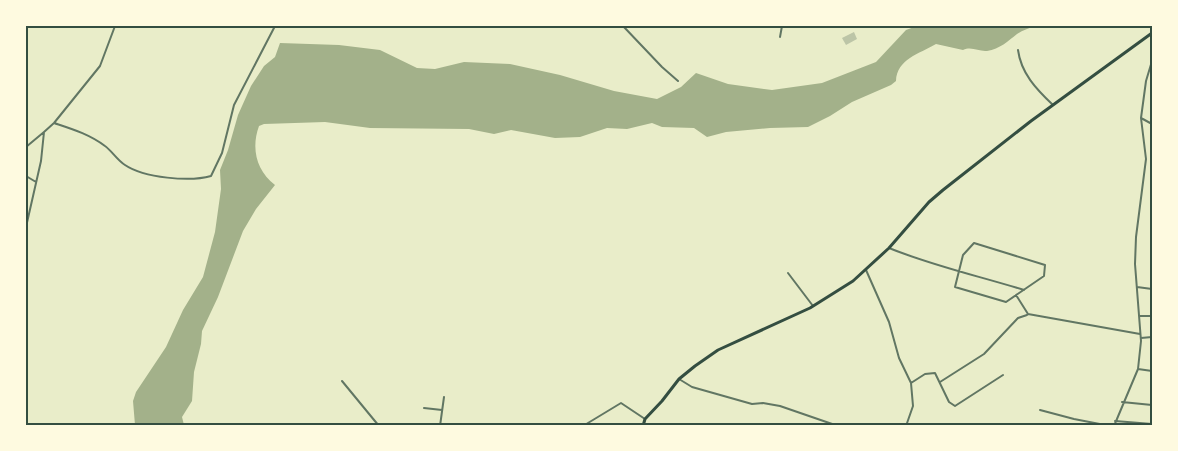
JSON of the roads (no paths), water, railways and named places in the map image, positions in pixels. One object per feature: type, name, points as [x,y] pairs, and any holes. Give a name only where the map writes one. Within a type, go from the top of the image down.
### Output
[{"type":"main road","points":[[643,426],[645,419],[663,401],[679,379],[718,350],[813,306],[853,281],[889,248],[929,202],[1053,105],[1152,33]]},
{"type":"street","points":[[26,147],[54,123],[100,66],[115,26]]},
{"type":"street","points":[[54,123],[83,132],[106,147],[125,165],[146,174],[201,179],[211,176],[222,153],[234,105],[275,26]]},
{"type":"street","points":[[623,26],[678,81]]},
{"type":"street","points":[[780,37],[783,26]]},
{"type":"street","points":[[1018,50],[1020,64],[1034,87],[1053,105]]},
{"type":"street","points":[[1040,410],[1112,426],[1138,369],[1141,336],[1136,237],[1146,159],[1141,118],[1146,81],[1152,61]]},
{"type":"street","points":[[1141,118],[1152,124]]},
{"type":"street","points":[[26,227],[41,161],[44,132]]},
{"type":"street","points":[[26,176],[36,182]]},
{"type":"street","points":[[974,243],[1045,265],[1044,276],[1006,302],[955,288],[959,270],[963,255],[974,243]]},
{"type":"street","points":[[889,248],[945,269],[959,270],[1024,290]]},
{"type":"street","points":[[866,270],[889,322],[899,358],[910,383],[913,406],[906,426]]},
{"type":"street","points":[[788,273],[813,306]]},
{"type":"street","points":[[1137,287],[1152,289]]},
{"type":"street","points":[[1016,295],[1028,314]]},
{"type":"street","points":[[940,382],[984,354],[1018,318],[1028,314],[1152,337]]},
{"type":"street","points":[[1140,316],[1152,316]]},
{"type":"street","points":[[1138,369],[1152,371]]},
{"type":"street","points":[[910,383],[931,372],[935,373],[949,402],[955,406],[1003,375]]},
{"type":"street","points":[[679,379],[692,387],[752,404],[780,406],[838,426]]},
{"type":"street","points":[[342,381],[379,426]]},
{"type":"street","points":[[440,426],[444,397]]},
{"type":"street","points":[[1122,402],[1152,405]]},
{"type":"street","points":[[583,426],[621,403],[645,419]]},
{"type":"street","points":[[424,408],[442,410]]},
{"type":"street","points":[[1115,421],[1152,424]]}]
